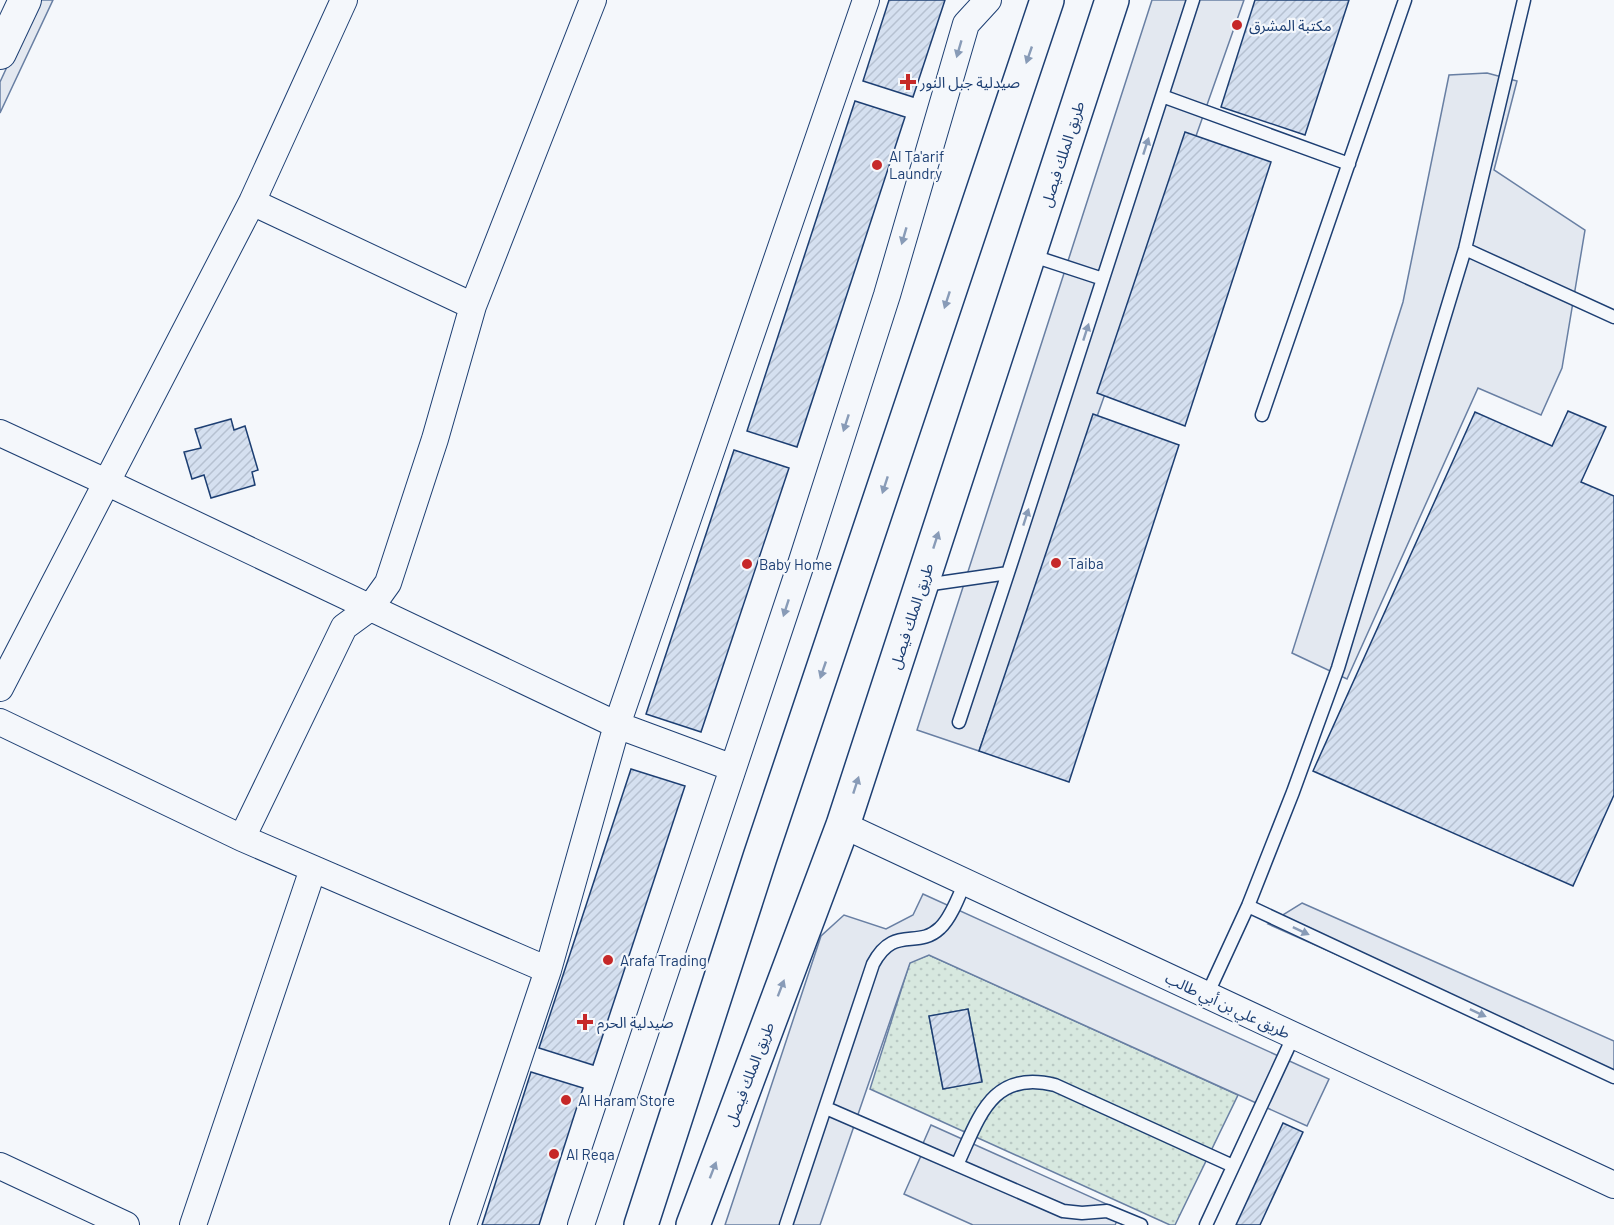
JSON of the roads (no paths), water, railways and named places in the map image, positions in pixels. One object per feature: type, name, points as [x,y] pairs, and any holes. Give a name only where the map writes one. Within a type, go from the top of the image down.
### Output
[{"type":"main road","points":[[641,1225],[760,857],[1047,0]]},
{"type":"main road","name":"طريق الملك فيصل","points":[[693,1225],[843,825],[1112,0]]},
{"type":"main road","points":[[661,1225],[732,1003],[760,857]]},
{"type":"street","points":[[0,16],[7,0]]},
{"type":"street","points":[[0,53],[25,0]]},
{"type":"street","points":[[0,688],[252,202],[344,0]]},
{"type":"street","points":[[242,838],[344,627],[370,608],[388,583],[435,439],[473,306],[593,0]]},
{"type":"street","points":[[463,1225],[548,970],[617,725],[866,0]]},
{"type":"street","points":[[581,1225],[801,564],[886,295],[966,24],[988,0]]},
{"type":"street","points":[[252,202],[473,306]]},
{"type":"street","points":[[0,434],[106,482],[617,725],[733,768]]},
{"type":"street","points":[[0,722],[242,838],[548,970]]},
{"type":"street","name":"طريق علي بن أبي طالب","points":[[843,825],[1614,1185]]},
{"type":"street","points":[[193,1225],[313,869]]},
{"type":"street","points":[[0,1166],[126,1225]]},
{"type":"lane","points":[[959,722],[1193,0]]},
{"type":"lane","points":[[1262,415],[1405,0]]},
{"type":"lane","points":[[1207,995],[1248,906],[1338,668],[1465,249],[1524,0]]},
{"type":"lane","points":[[1162,96],[1349,164]]},
{"type":"lane","points":[[1465,249],[1614,317]]},
{"type":"lane","points":[[1029,254],[1103,279]]},
{"type":"lane","points":[[921,586],[1008,573]]},
{"type":"lane","points":[[786,1225],[873,964],[879,952],[888,944],[900,939],[923,938],[941,928],[965,882]]},
{"type":"lane","points":[[1248,906],[1614,1077]]},
{"type":"lane","points":[[1206,1225],[1294,1035]]},
{"type":"lane","points":[[957,1165],[979,1117],[992,1098],[1011,1086],[1025,1082],[1040,1082],[1055,1085],[1233,1166]]},
{"type":"lane","points":[[826,1108],[1063,1211],[1082,1213],[1107,1210],[1141,1225]]},
{"type":"place","name":"مكتبة المشرق","points":[[1237,25]]},
{"type":"place","name":"صيدلية جبل النور","points":[[908,82]]},
{"type":"place","name":"Al Ta'arif Laundry","points":[[877,165]]},
{"type":"place","name":"Taiba","points":[[1056,563]]},
{"type":"place","name":"Baby Home","points":[[747,564]]},
{"type":"place","name":"Arafa Trading","points":[[608,960]]},
{"type":"place","name":"صيدلية الحرم","points":[[585,1022]]},
{"type":"place","name":"Al Haram Store","points":[[566,1100]]},
{"type":"place","name":"Al Reqa","points":[[554,1154]]}]
